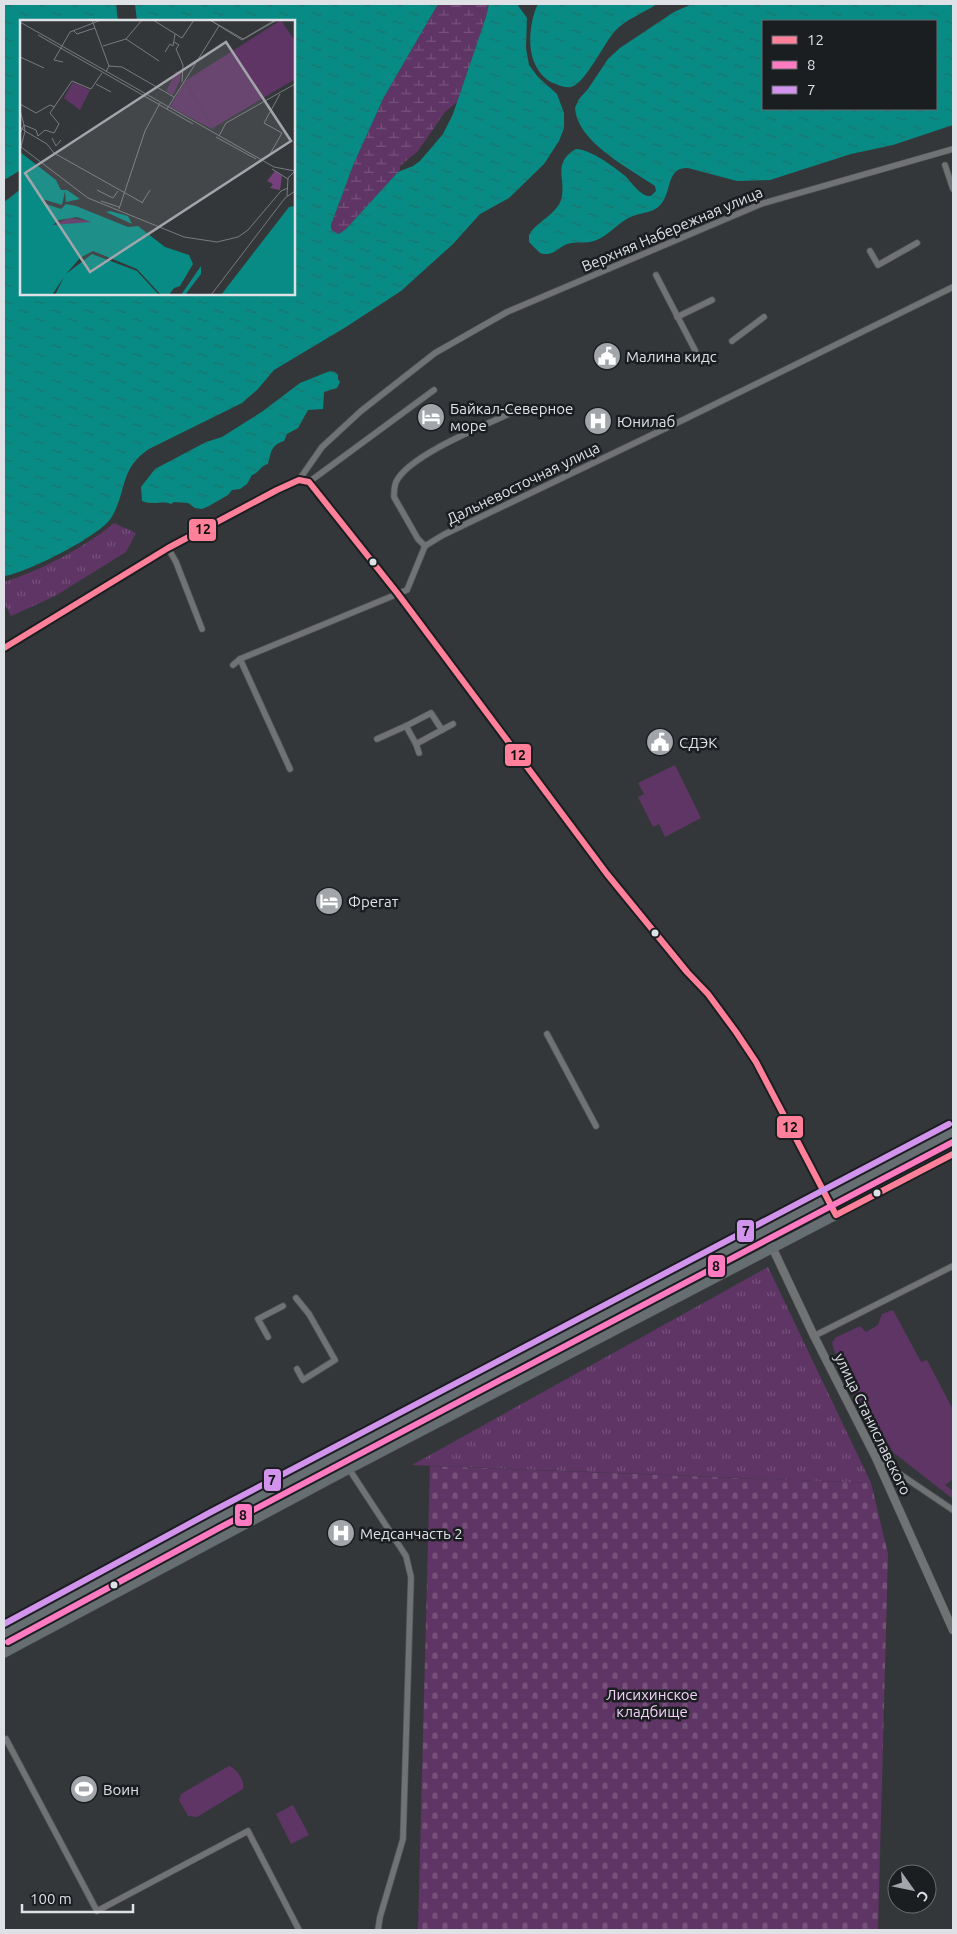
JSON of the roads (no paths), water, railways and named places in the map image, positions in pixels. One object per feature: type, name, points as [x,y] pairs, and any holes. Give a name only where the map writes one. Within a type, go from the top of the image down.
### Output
[{"type":"main road","points":[[4,1634],[215,1520],[953,1132]]},
{"type":"main road","points":[[4,1653],[349,1469],[953,1154]]},
{"type":"main road","name":"улица Станиславского","points":[[765,1232],[814,1336],[876,1458],[953,1630]]},
{"type":"street","name":"Верхняя Набережная улица","points":[[299,480],[322,447],[362,411],[435,353],[507,312],[761,204],[953,149]]},
{"type":"street","points":[[945,165],[953,189]]},
{"type":"street","points":[[870,251],[878,265],[917,243]]},
{"type":"street","points":[[656,275],[698,356]]},
{"type":"street","name":"Дальневосточная улица","points":[[425,546],[443,535],[696,414],[953,287]]},
{"type":"street","points":[[677,317],[712,300]]},
{"type":"street","points":[[732,341],[764,317]]},
{"type":"street","points":[[309,482],[434,390]]},
{"type":"street","points":[[233,665],[240,659],[407,590],[425,546],[418,539],[394,497],[397,480],[414,462],[469,431],[522,408]]},
{"type":"street","points":[[6,646],[168,548],[299,480],[309,482],[398,594],[608,874],[687,972],[708,994],[736,1032],[756,1062],[836,1215]]},
{"type":"street","points":[[168,548],[176,562],[202,629]]},
{"type":"street","points":[[240,659],[290,769]]},
{"type":"street","points":[[377,739],[431,714],[442,730]]},
{"type":"street","points":[[416,744],[453,724]]},
{"type":"street","points":[[406,726],[419,753]]},
{"type":"street","points":[[547,1034],[596,1126]]},
{"type":"street","points":[[814,1336],[953,1266]]},
{"type":"street","points":[[296,1298],[310,1314],[335,1360],[303,1380],[297,1369]]},
{"type":"street","points":[[268,1337],[258,1319],[283,1306]]},
{"type":"street","points":[[876,1458],[953,1510]]},
{"type":"street","points":[[349,1469],[406,1556],[411,1577],[403,1839],[380,1917],[378,1930]]},
{"type":"street","points":[[6,1739],[97,1911],[248,1831],[299,1930]]},
{"type":"water","points":[[4,4],[116,4],[118,20],[20,20],[20,171],[4,180]]},
{"type":"water","points":[[135,4],[438,4],[384,97],[354,163],[331,225],[331,230],[339,234],[346,229],[398,172],[420,161],[443,134],[453,114],[489,4],[517,4],[527,18],[526,48],[529,65],[538,77],[557,94],[564,113],[564,128],[559,141],[544,164],[509,198],[480,214],[453,244],[401,291],[346,327],[274,370],[257,390],[242,403],[149,449],[132,465],[116,508],[111,518],[104,525],[79,543],[46,561],[4,576],[4,202],[20,190],[20,295],[295,295],[295,20],[137,20]]},
{"type":"water","points":[[538,4],[657,4],[619,27],[582,79],[569,87],[561,86],[546,79],[535,64],[531,50],[530,34]]},
{"type":"water","points":[[692,4],[953,4],[953,125],[893,145],[851,154],[770,180],[737,181],[688,168],[681,169],[673,176],[664,199],[655,209],[628,218],[594,241],[570,243],[548,254],[540,253],[529,242],[529,235],[559,205],[562,193],[562,166],[568,154],[576,149],[595,155],[608,163],[624,175],[643,194],[651,196],[656,191],[655,186],[594,143],[578,120],[575,108],[579,99],[608,59],[620,48],[674,12]]},
{"type":"water","points":[[330,371],[338,375],[340,382],[337,388],[324,392],[323,409],[308,410],[298,428],[287,434],[284,441],[274,447],[268,464],[252,475],[247,484],[240,489],[232,490],[228,495],[202,509],[195,508],[188,503],[174,502],[171,504],[142,501],[141,487],[155,469],[206,442],[222,437],[263,411],[300,383]]},
{"type":"place","name":"Малина кидс","points":[[607,356]]},
{"type":"place","name":"Байкал-Северное море","points":[[431,417]]},
{"type":"place","name":"Юнилаб","points":[[598,421]]},
{"type":"place","name":"СДЭК","points":[[660,742]]},
{"type":"place","name":"Фрегат","points":[[329,901]]},
{"type":"place","name":"Медсанчасть 2","points":[[341,1533]]},
{"type":"place","name":"Воин","points":[[84,1789]]},
{"type":"park label","name":"Лисихинское кладбище","points":[[652,1702]]}]
